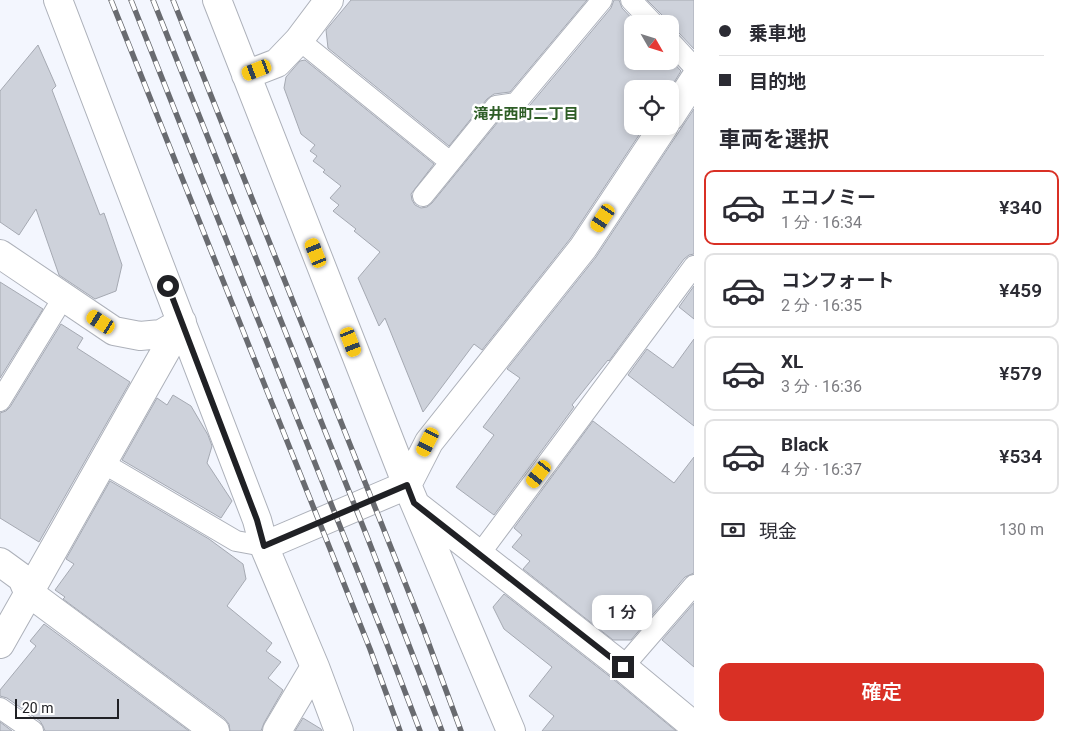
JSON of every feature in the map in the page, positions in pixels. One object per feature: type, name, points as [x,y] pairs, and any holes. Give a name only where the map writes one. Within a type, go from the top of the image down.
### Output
[{"type":"street","points":[[58,0],[257,520],[264,546],[315,667],[339,731]]},
{"type":"street","points":[[217,0],[411,494],[511,731]]},
{"type":"street","points":[[246,75],[278,63],[299,40],[329,0]]},
{"type":"street","points":[[679,102],[694,80]]},
{"type":"street","points":[[411,494],[428,442],[583,248],[658,135]]},
{"type":"street","points":[[0,254],[114,331],[140,336],[160,334],[182,322]]},
{"type":"street","points":[[0,644],[182,322]]},
{"type":"street","points":[[264,546],[411,494]]},
{"type":"street","points":[[411,494],[479,555],[623,667],[686,725]]},
{"type":"street","points":[[0,562],[22,578],[28,592],[215,731]]},
{"type":"street","points":[[277,731],[315,667]]},
{"type":"lane","points":[[423,196],[496,106],[516,104],[602,0]]},
{"type":"lane","points":[[631,0],[645,15]]},
{"type":"lane","points":[[299,40],[450,162]]},
{"type":"lane","points":[[679,51],[694,67]]},
{"type":"lane","points":[[479,555],[694,266]]},
{"type":"lane","points":[[0,400],[63,298]]},
{"type":"lane","points":[[103,463],[236,541],[264,546]]},
{"type":"lane","points":[[623,667],[694,585]]},
{"type":"lane","points":[[0,708],[33,731]]},
{"type":"building","points":[[351,0],[587,0],[510,92],[494,94],[487,99],[449,146],[328,48],[326,30]]},
{"type":"building","points":[[614,0],[619,0],[622,8],[629,15],[624,15],[624,70],[679,69],[681,71],[676,80],[624,80],[624,135],[639,135],[570,239],[482,350],[474,344],[423,412],[385,318],[379,326],[358,278],[380,252],[354,231],[356,229],[333,211],[339,205],[330,198],[341,186],[323,172],[325,170],[313,161],[317,156],[310,151],[315,145],[301,134],[284,88],[286,77],[300,61],[305,60],[434,164],[411,194],[415,205],[421,208],[427,207],[502,117],[518,115],[525,111],[611,8]]},
{"type":"building","points":[[647,0],[694,0],[694,49],[679,33],[679,15],[662,15]]},
{"type":"building","points":[[38,45],[56,86],[52,90],[100,215],[104,213],[122,265],[116,291],[95,299],[59,275],[36,209],[19,235],[0,222],[0,91]]},
{"type":"building","points":[[694,109],[694,254],[684,259],[609,361],[572,405],[574,407],[494,515],[456,487],[494,435],[483,427],[520,378],[507,369],[596,257],[677,135],[679,135],[679,132]]},
{"type":"building","points":[[0,282],[43,309],[0,378]]},
{"type":"building","points":[[694,286],[694,319],[679,307]]},
{"type":"building","points":[[61,324],[83,338],[77,348],[130,382],[39,542],[0,518],[0,413],[10,407]]},
{"type":"building","points":[[694,339],[694,426],[628,375],[647,349],[673,368]]},
{"type":"building","points":[[173,395],[191,406],[208,435],[212,446],[207,463],[232,501],[221,518],[122,460],[157,398],[167,405]]},
{"type":"building","points":[[593,421],[674,483],[694,457],[694,573],[685,577],[631,640],[613,640],[523,569],[530,561],[512,547],[522,535],[514,528]]},
{"type":"building","points":[[110,481],[209,539],[243,564],[246,579],[227,606],[272,643],[266,651],[281,662],[268,678],[283,690],[261,731],[230,731],[229,724],[224,718],[63,599],[65,597],[55,590],[74,564],[66,559]]},
{"type":"building","points":[[504,594],[676,731],[542,731],[554,716],[529,696],[552,667],[504,629],[493,607]]},
{"type":"building","points":[[694,603],[694,667],[662,640]]},
{"type":"building","points":[[44,624],[189,731],[45,731],[40,721],[7,698],[0,696],[0,690],[36,646],[30,641]]},
{"type":"building","points":[[303,718],[321,729],[322,731],[295,731]]},
{"type":"building","points":[[0,722],[12,731],[0,731]]},
{"type":"railway","points":[[111,0],[370,649],[400,731]]},
{"type":"railway","points":[[131,0],[420,731]]},
{"type":"railway","points":[[153,0],[368,539],[442,731]]},
{"type":"railway","points":[[173,0],[423,628],[461,731]]},
{"type":"district","name":"滝井西町二丁目","points":[[526,114]]},
{"type":"route","points":[[168,286],[257,520],[264,546],[407,485],[414,503],[623,667]]}]
